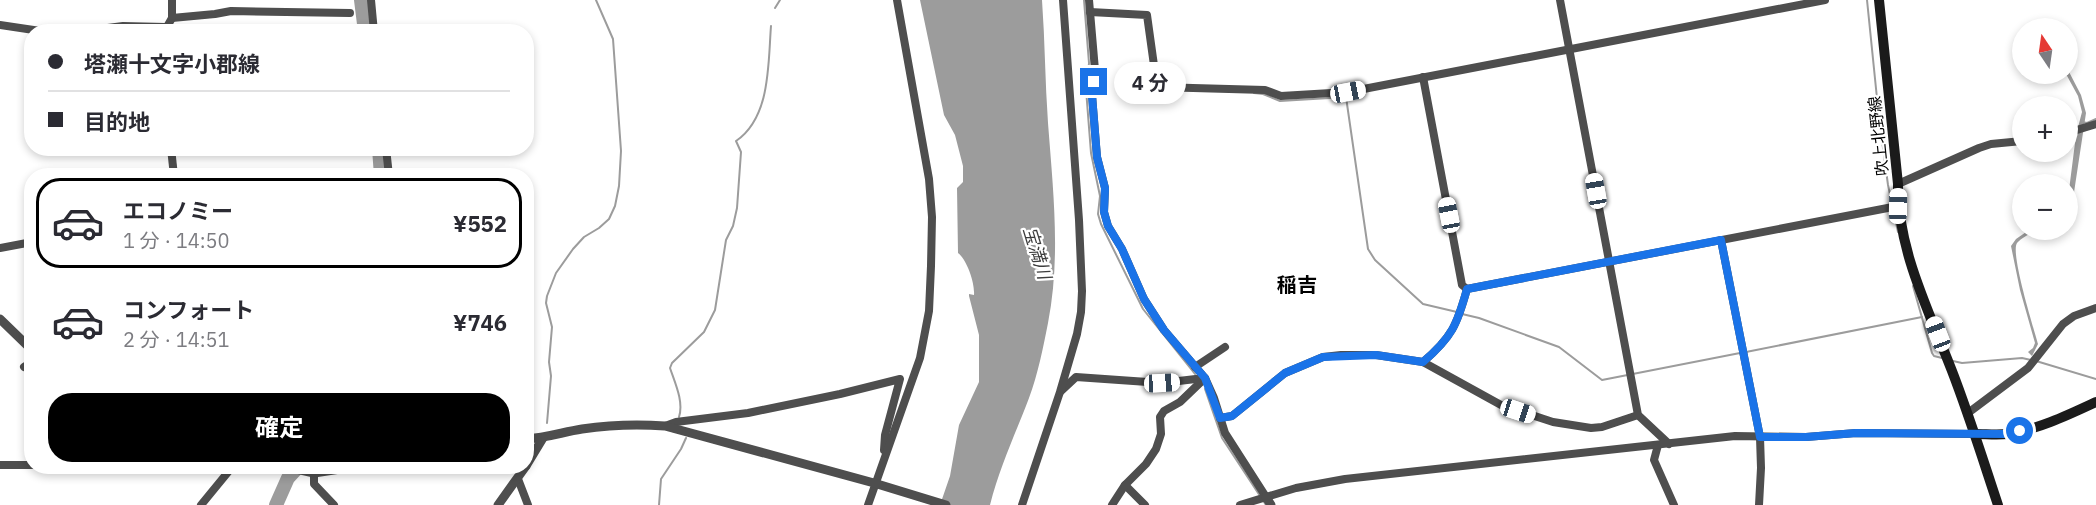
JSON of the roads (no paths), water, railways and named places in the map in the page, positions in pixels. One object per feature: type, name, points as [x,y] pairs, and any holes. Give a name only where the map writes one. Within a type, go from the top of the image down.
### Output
[{"type":"main road","name":"吹上北野線","points":[[1879,0],[1898,184],[1898,206],[1905,243],[1968,413],[1998,505]]},
{"type":"main road","points":[[1975,434],[2007,434],[2033,428],[2096,402]]},
{"type":"street","points":[[168,24],[172,18],[172,0]]},
{"type":"street","points":[[371,0],[373,24]]},
{"type":"street","points":[[883,460],[909,393],[925,338],[931,266],[932,217],[929,179],[897,0]]},
{"type":"street","points":[[1022,505],[1060,392],[1081,312],[1082,291],[1063,0]]},
{"type":"street","points":[[1089,0],[1095,70],[1092,95],[1097,157],[1105,188],[1104,212],[1108,226],[1122,249],[1144,299],[1164,330],[1205,378],[1225,433],[1269,501]]},
{"type":"street","points":[[1560,0],[1638,415],[1669,444]]},
{"type":"street","points":[[1090,12],[1147,15],[1157,87],[1264,90],[1281,96],[1348,92],[1825,0]]},
{"type":"street","points":[[172,18],[231,11],[350,14]]},
{"type":"street","points":[[0,25],[24,29]]},
{"type":"street","points":[[1423,77],[1462,285],[1467,289],[1898,206]]},
{"type":"street","points":[[2078,130],[2096,124]]},
{"type":"street","points":[[1898,184],[1979,148],[2012,142]]},
{"type":"street","points":[[1721,240],[1760,437],[1759,505]]},
{"type":"street","points":[[0,248],[24,244]]},
{"type":"street","points":[[1423,362],[1440,347],[1455,328],[1467,289]]},
{"type":"street","points":[[1968,413],[2028,368],[2063,324],[2074,316],[2096,308]]},
{"type":"street","points":[[0,319],[24,342]]},
{"type":"street","points":[[1195,367],[1225,347]]},
{"type":"street","points":[[1071,355],[1076,376]]},
{"type":"street","points":[[1220,418],[1232,416],[1285,373],[1323,357],[1376,355],[1423,362],[1493,402],[1553,422],[1602,428],[1638,415]]},
{"type":"street","points":[[1060,392],[1076,376],[1162,383],[1205,378]]},
{"type":"street","points":[[1112,505],[1125,485],[1146,464],[1156,449],[1161,434],[1160,417],[1164,411],[1180,402],[1205,378]]},
{"type":"street","points":[[665,426],[676,422],[748,413],[794,404],[900,379],[885,435],[878,484],[868,505]]},
{"type":"street","points":[[534,439],[582,429],[642,424],[665,426],[878,484],[946,505]]},
{"type":"street","points":[[1240,505],[1269,501],[1296,488],[1345,479],[1735,436],[1806,437],[1856,433],[1975,434]]},
{"type":"street","points":[[534,453],[543,438]]},
{"type":"street","points":[[1658,446],[1654,460],[1674,505]]},
{"type":"street","points":[[0,465],[24,465]]},
{"type":"street","points":[[201,505],[226,474]]},
{"type":"street","points":[[311,474],[314,484],[334,505]]},
{"type":"street","points":[[498,505],[521,474]]},
{"type":"street","points":[[518,479],[528,505]]},
{"type":"street","points":[[1125,485],[1145,505]]},
{"type":"water","name":"宝満川","points":[[920,0],[1042,0],[1055,223],[1052,298],[1035,380],[990,505],[940,505],[950,476],[959,425],[979,382],[979,335],[969,296],[969,294],[974,295],[972,278],[958,253],[957,188],[963,182],[963,166],[955,135],[944,115]]},
{"type":"water","points":[[2071,84],[2075,84],[2081,95],[2086,113],[2077,174],[2071,174],[2073,162],[2078,162],[2078,127],[2082,112],[2078,96]]},
{"type":"water","points":[[2015,240],[2020,240],[2017,243],[2017,261],[2038,344],[2032,356],[2028,352],[2035,343],[2020,290],[2011,246]]},
{"type":"waterway","points":[[361,0],[364,24]]},
{"type":"waterway","points":[[547,423],[552,327],[546,303],[547,296],[556,273],[573,249],[584,237],[609,219],[615,206],[619,186],[621,151],[613,39],[596,0]]},
{"type":"waterway","points":[[775,8],[780,0]]},
{"type":"waterway","points":[[1084,0],[1089,63],[1086,89],[1091,153],[1100,196],[1098,214],[1143,309],[1195,374]]},
{"type":"waterway","points":[[1867,0],[1879,118],[1888,185],[1898,232]]},
{"type":"waterway","points":[[679,417],[680,399],[670,368],[672,363],[704,332],[715,310],[726,240],[733,226],[737,208],[741,152],[736,141],[747,131],[762,104],[768,72],[771,26]]},
{"type":"waterway","points":[[1254,93],[1280,101],[1346,97],[1368,249],[1375,260],[1423,304],[1457,312]]},
{"type":"waterway","points":[[2082,122],[2087,123],[2096,119]]},
{"type":"waterway","points":[[380,156],[380,168]]},
{"type":"waterway","points":[[1913,286],[1932,353],[1942,358]]},
{"type":"waterway","points":[[1462,314],[1559,347],[1602,380],[1740,353]]},
{"type":"waterway","points":[[1746,352],[1922,317]]},
{"type":"waterway","points":[[1953,361],[1962,363],[2022,358],[2031,360]]},
{"type":"waterway","points":[[2036,361],[2096,379]]},
{"type":"waterway","points":[[1205,389],[1222,438],[1266,505]]},
{"type":"waterway","points":[[659,505],[661,479],[686,438]]},
{"type":"waterway","points":[[276,505],[292,474]]},
{"type":"district","name":"稲吉","points":[[1297,285]]}]
